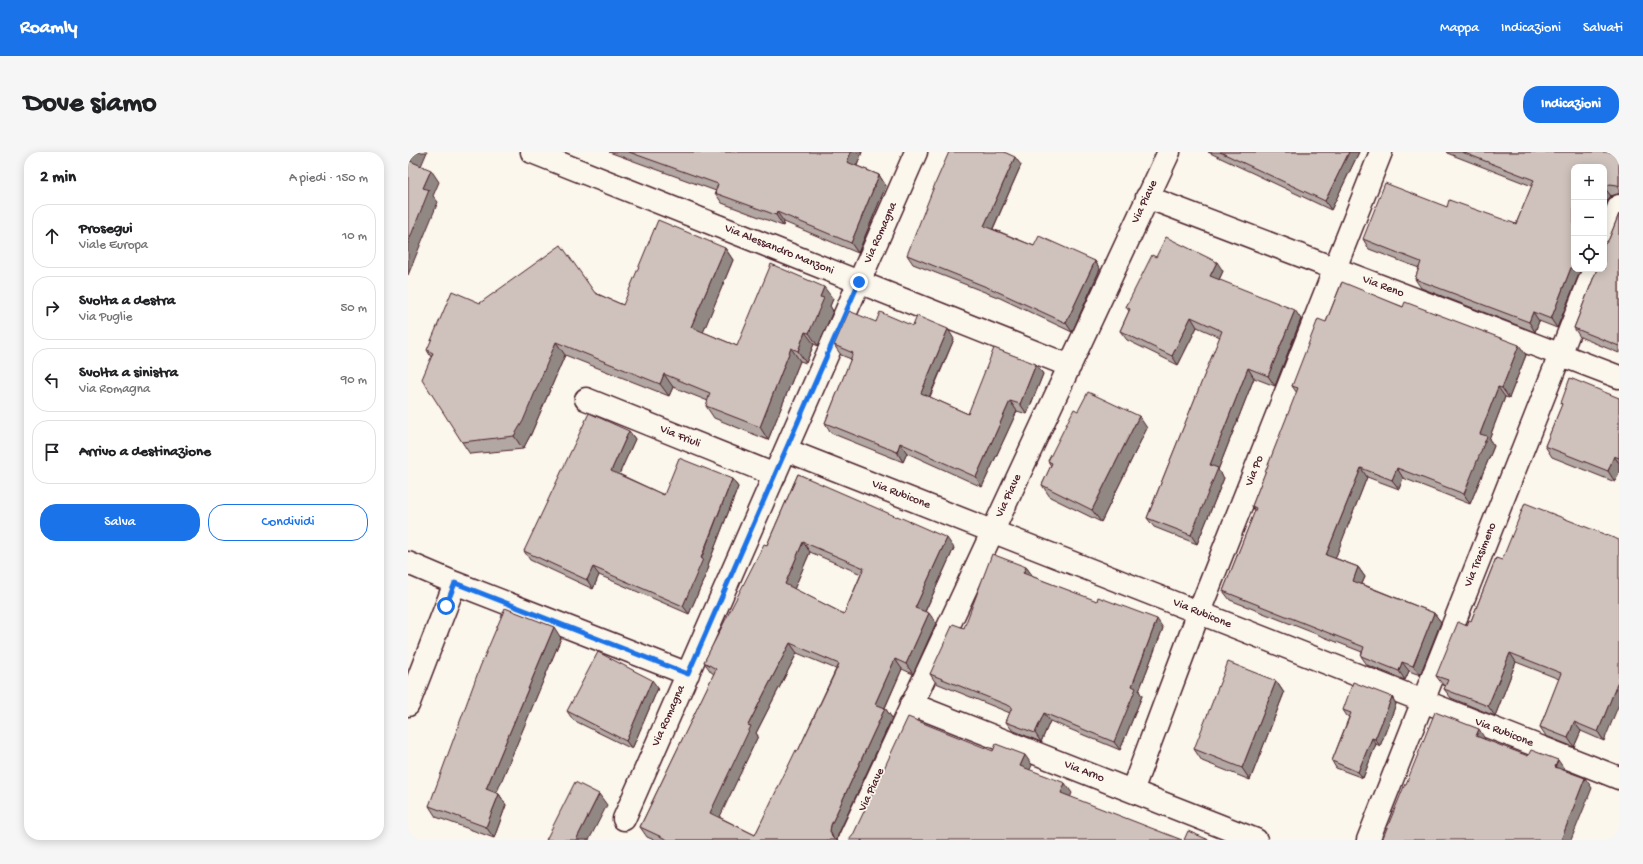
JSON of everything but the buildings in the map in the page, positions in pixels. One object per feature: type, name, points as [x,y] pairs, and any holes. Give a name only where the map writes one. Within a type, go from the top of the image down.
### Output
[{"type":"street","name":"Via Alessandro Manzoni","points":[[532,152],[1070,366]]},
{"type":"street","name":"Via Romagna","points":[[624,819],[916,152]]},
{"type":"street","name":"Via Piave","points":[[849,840],[1169,152]]},
{"type":"street","name":"Via Po","points":[[1132,791],[1199,612],[1336,269],[1381,152]]},
{"type":"street","name":"Via Reno","points":[[1147,197],[1619,377]]},
{"type":"street","points":[[1607,236],[1619,206]]},
{"type":"street","name":"Via Trasimeno","points":[[1368,840],[1593,272]]},
{"type":"street","name":"Via Friuli","points":[[586,399],[775,475]]},
{"type":"street","name":"Via Rubicone","points":[[786,450],[1619,778]]},
{"type":"street","points":[[408,563],[455,583],[688,674]]},
{"type":"street","points":[[408,705],[455,583]]},
{"type":"street","name":"Via Arno","points":[[911,704],[1256,840]]},
{"type":"route","points":[[446,606],[455,583],[688,674],[859,282]]}]
